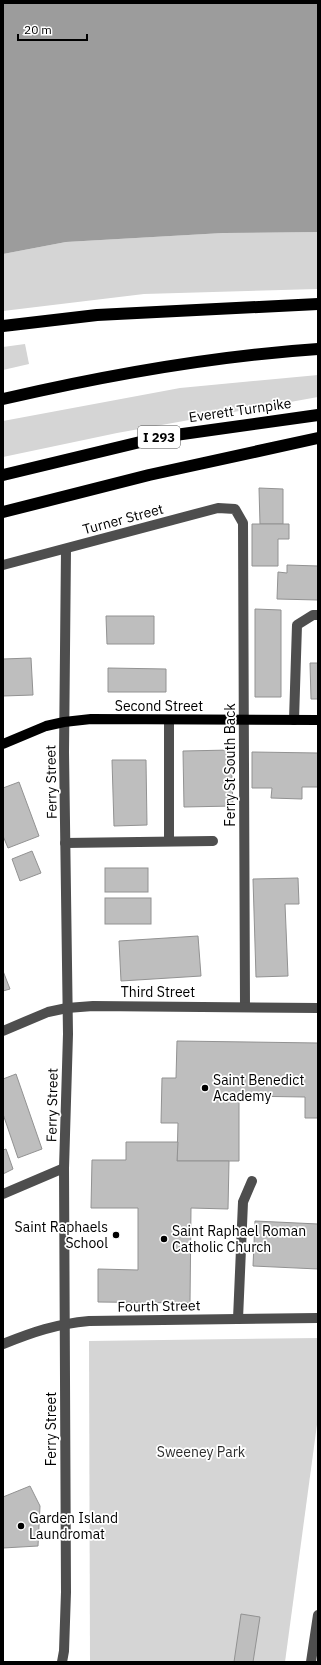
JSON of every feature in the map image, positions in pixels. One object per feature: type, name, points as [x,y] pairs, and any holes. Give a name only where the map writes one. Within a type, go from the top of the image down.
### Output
[{"type":"highway","points":[[3,326],[97,315],[318,304]]},
{"type":"highway","points":[[3,399],[66,384],[190,362],[318,349]]},
{"type":"highway","name":"Everett Turnpike","points":[[3,475],[161,437],[318,414]]},
{"type":"highway","points":[[3,512],[149,475],[318,438]]},
{"type":"main road","name":"Second Street","points":[[3,744],[46,726],[91,719],[318,720]]},
{"type":"street","name":"Turner Street","points":[[3,565],[218,508],[235,509],[243,523]]},
{"type":"street","name":"Ferry St South Back","points":[[243,523],[245,1007]]},
{"type":"street","name":"Ferry Street","points":[[62,1662],[64,1651],[66,1592],[64,1168],[68,1034],[64,722],[66,549]]},
{"type":"street","points":[[294,720],[296,626],[313,615],[318,615]]},
{"type":"street","points":[[169,720],[169,841]]},
{"type":"street","points":[[65,843],[213,841]]},
{"type":"street","name":"Third Street","points":[[3,1031],[48,1012],[67,1008],[93,1006],[318,1008]]},
{"type":"street","points":[[3,1194],[64,1168]]},
{"type":"street","points":[[238,1319],[242,1202],[252,1181]]},
{"type":"street","name":"Fourth Street","points":[[3,1344],[42,1329],[64,1324],[89,1321],[318,1318]]},
{"type":"street","points":[[311,1662],[318,1615]]},
{"type":"green space","points":[[318,232],[318,289],[144,294],[3,311],[3,254],[66,242],[223,233]]},
{"type":"green space","points":[[25,344],[29,364],[3,370],[3,347]]},
{"type":"green space","points":[[318,375],[318,397],[117,433],[3,457],[3,421],[180,388]]},
{"type":"green space","name":"Sweeney Park","points":[[318,1338],[318,1417],[285,1662],[90,1662],[89,1341]]},
{"type":"shaded area","points":[[3,3],[318,3],[318,232],[223,233],[66,242],[3,254]]},
{"type":"building","points":[[259,488],[283,489],[283,524],[260,524]]},
{"type":"building","points":[[252,524],[289,524],[289,539],[278,539],[278,566],[252,566]]},
{"type":"building","points":[[287,565],[318,566],[318,600],[277,599],[278,572],[287,573]]},
{"type":"building","points":[[255,609],[281,610],[281,697],[255,697]]},
{"type":"building","points":[[106,616],[154,616],[154,644],[107,644]]},
{"type":"building","points":[[31,658],[33,695],[3,696],[3,659]]},
{"type":"building","points":[[310,663],[318,663],[318,699],[311,699]]},
{"type":"building","points":[[108,668],[166,669],[166,692],[108,692]]},
{"type":"building","points":[[231,750],[233,806],[184,807],[183,751]]},
{"type":"building","points":[[252,752],[318,753],[318,787],[302,787],[302,799],[271,798],[272,788],[252,788]]},
{"type":"building","points":[[112,760],[146,760],[147,825],[114,826]]},
{"type":"building","points":[[19,782],[39,836],[8,848],[3,836],[3,788]]},
{"type":"building","points":[[32,851],[41,873],[20,881],[12,859]]},
{"type":"building","points":[[105,868],[148,868],[148,892],[105,892]]},
{"type":"building","points":[[298,878],[299,904],[285,904],[288,976],[256,977],[253,879]]},
{"type":"building","points":[[105,898],[151,898],[151,924],[105,924]]},
{"type":"building","points":[[198,936],[201,976],[121,981],[119,941]]},
{"type":"building","points":[[3,971],[10,989],[3,991]]},
{"type":"building","points":[[177,1041],[318,1043],[318,1118],[305,1118],[305,1097],[239,1096],[239,1161],[177,1161],[178,1123],[161,1123],[162,1078],[176,1078]]},
{"type":"building","points":[[16,1074],[42,1149],[18,1158],[3,1114],[3,1079]]},
{"type":"building","name":"Saint Raphael Roman Catholic Church","points":[[126,1142],[178,1142],[177,1161],[229,1161],[228,1209],[191,1208],[190,1303],[98,1302],[98,1269],[138,1270],[138,1208],[91,1208],[92,1160],[126,1160]]},
{"type":"building","points":[[6,1149],[13,1169],[3,1174],[3,1150]]},
{"type":"building","points":[[255,1221],[318,1224],[318,1269],[253,1266]]},
{"type":"building","name":"Garden Island Laundromat","points":[[30,1486],[40,1506],[38,1546],[3,1548],[3,1497]]},
{"type":"building","points":[[241,1614],[260,1617],[253,1662],[234,1662]]},
{"type":"place","name":"Saint Benedict Academy","points":[[205,1088]]},
{"type":"place","name":"Saint Raphaels School","points":[[116,1235]]},
{"type":"place","name":"Saint Raphael Roman Catholic Church","points":[[164,1239]]},
{"type":"place","name":"Garden Island Laundromat","points":[[21,1526]]}]
